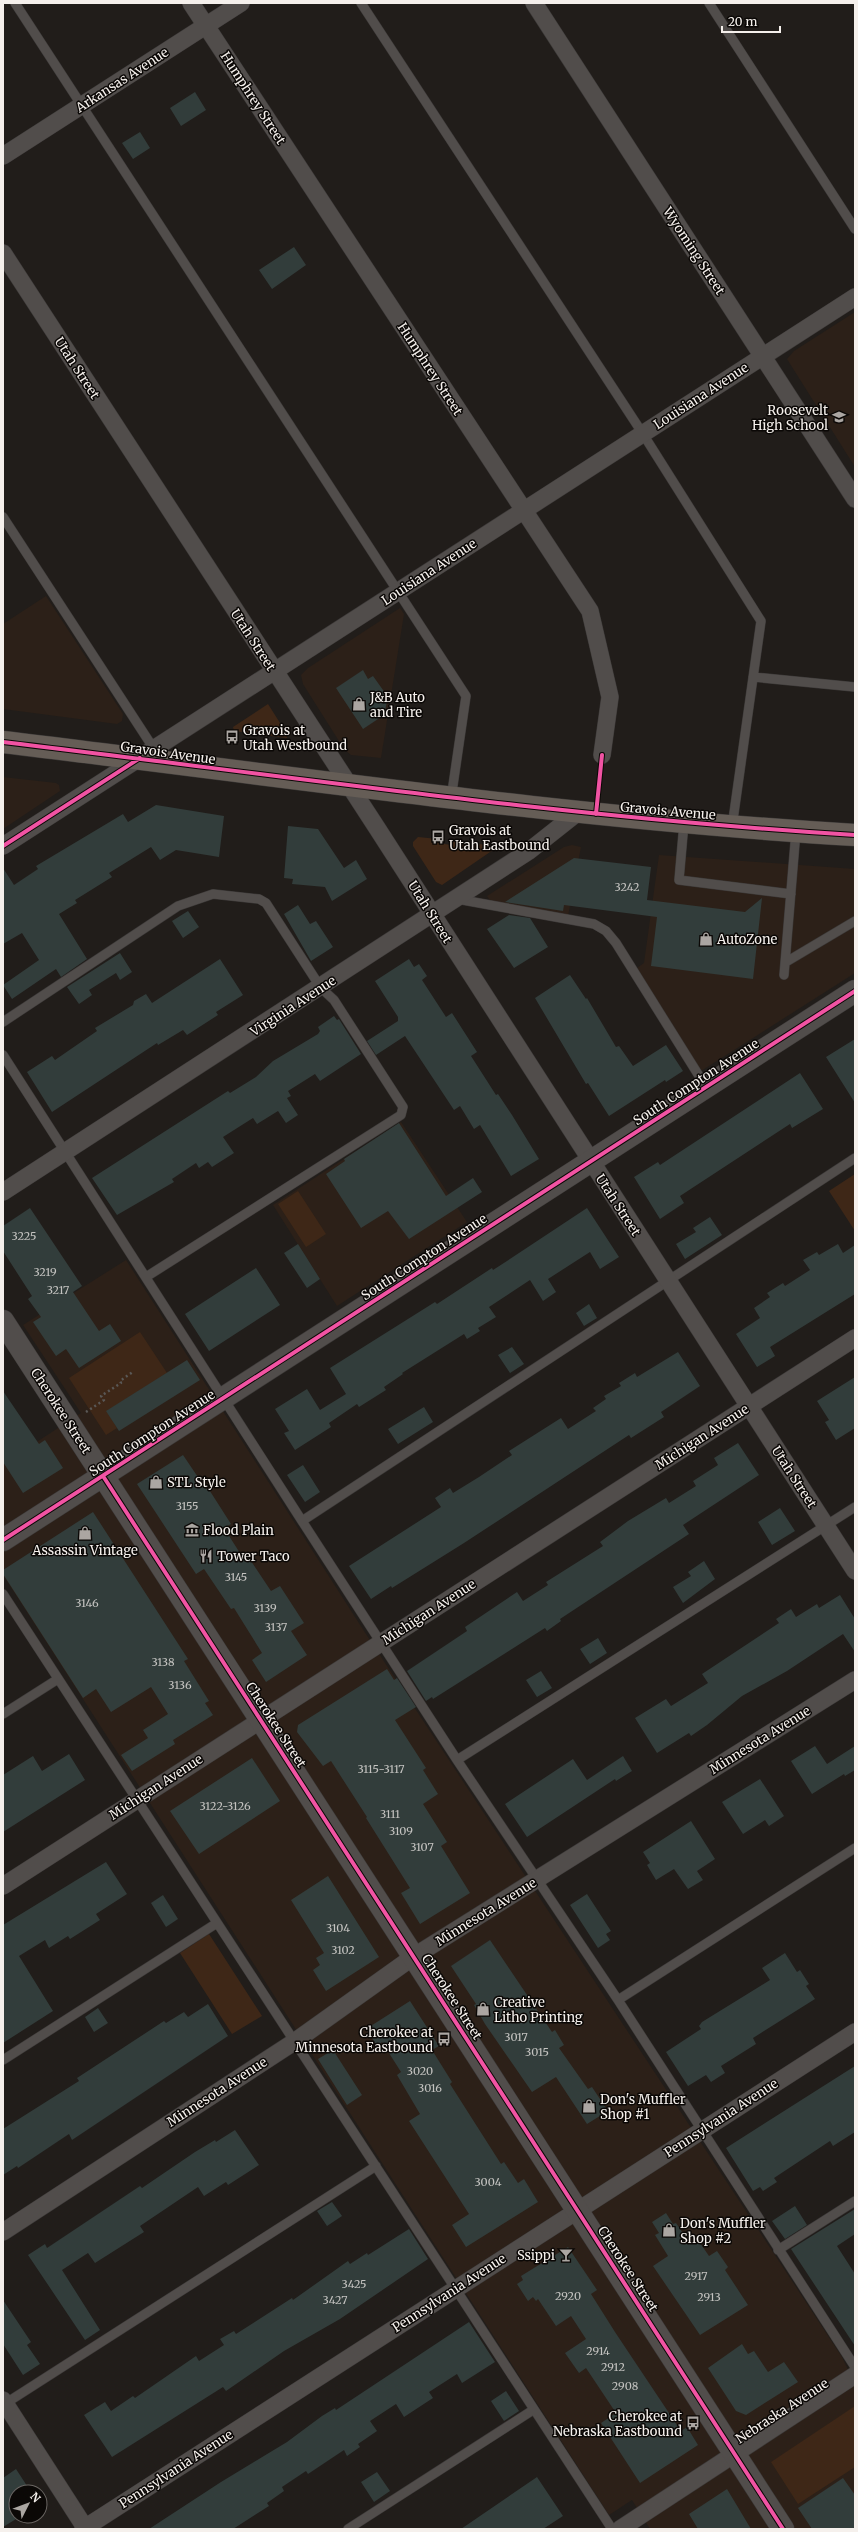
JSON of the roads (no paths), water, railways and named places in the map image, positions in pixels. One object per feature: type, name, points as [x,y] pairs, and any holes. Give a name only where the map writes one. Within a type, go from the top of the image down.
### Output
[{"type":"main road","name":"Gravois Avenue","points":[[3,742],[147,754],[349,787],[578,813],[732,827],[855,835]]},
{"type":"street","name":"Humphrey Street","points":[[191,3],[590,611],[610,697],[602,755]]},
{"type":"street","name":"Arkansas Avenue","points":[[3,156],[241,3]]},
{"type":"street","name":"Wyoming Street","points":[[534,3],[855,499]]},
{"type":"street","name":"Utah Street","points":[[3,253],[855,1571]]},
{"type":"street","name":"Louisiana Avenue","points":[[3,846],[855,297]]},
{"type":"street","name":"Virginia Avenue","points":[[3,1192],[432,915],[455,898],[529,851],[578,813]]},
{"type":"street","name":"South Compton Avenue","points":[[3,1540],[855,991]]},
{"type":"street","name":"Cherokee Street","points":[[3,1322],[784,2529]]},
{"type":"street","name":"Michigan Avenue","points":[[3,1886],[855,1338]]},
{"type":"street","name":"Minnesota Avenue","points":[[3,2232],[294,2042],[414,1957],[855,1680]]},
{"type":"street","name":"Pennsylvania Avenue","points":[[85,2528],[855,2032]]},
{"type":"street","name":"Nebraska Avenue","points":[[620,2529],[855,2375]]},
{"type":"street","points":[[4,2403],[85,2528]]},
{"type":"lane","points":[[15,3],[466,696],[451,798]]},
{"type":"lane","points":[[361,3],[643,434],[761,621],[732,827]]},
{"type":"lane","points":[[709,3],[855,229]]},
{"type":"lane","points":[[3,517],[147,754]]},
{"type":"lane","points":[[753,677],[855,687]]},
{"type":"lane","points":[[684,823],[679,880],[791,894]]},
{"type":"lane","points":[[784,976],[796,831]]},
{"type":"lane","points":[[3,1022],[178,906],[213,894],[259,899],[266,904],[321,988],[334,1000],[403,1107],[401,1115],[146,1277]]},
{"type":"lane","points":[[455,898],[594,924],[606,931],[616,943],[706,1087]]},
{"type":"lane","points":[[786,962],[855,921]]},
{"type":"lane","points":[[3,1055],[457,1760],[618,2000],[778,2250],[855,2367]]},
{"type":"lane","points":[[302,1521],[855,1158]]},
{"type":"lane","points":[[457,1760],[855,1507]]},
{"type":"lane","points":[[3,1594],[294,2042],[307,2058],[533,2410],[612,2529]]},
{"type":"lane","points":[[3,1714],[58,1679]]},
{"type":"lane","points":[[618,2000],[855,1848]]},
{"type":"lane","points":[[3,2060],[217,1923]]},
{"type":"lane","points":[[4,2403],[376,2166]]},
{"type":"lane","points":[[778,2250],[855,2201]]},
{"type":"lane","points":[[348,2529],[533,2410]]},
{"type":"place","name":"Roosevelt High School","points":[[839,417]]},
{"type":"place","name":"J&B Auto and Tire","points":[[359,704]]},
{"type":"place","name":"Gravois at Utah Westbound","points":[[232,737]]},
{"type":"place","name":"Gravois at Utah Eastbound","points":[[438,837]]},
{"type":"place","name":"AutoZone","points":[[706,939]]},
{"type":"place","name":"STL Style","points":[[156,1482]]},
{"type":"place","name":"Flood Plain","points":[[192,1530]]},
{"type":"place","name":"Assassin Vintage","points":[[85,1533]]},
{"type":"place","name":"Tower Taco","points":[[206,1556]]},
{"type":"place","name":"Creative Litho Printing","points":[[483,2009]]},
{"type":"place","name":"Cherokee at Minnesota Eastbound","points":[[444,2039]]},
{"type":"place","name":"Don's Muffler Shop #1","points":[[589,2106]]},
{"type":"place","name":"Don's Muffler Shop #2","points":[[669,2230]]},
{"type":"place","name":"Ssippi","points":[[566,2255]]},
{"type":"place","name":"Cherokee at Nebraska Eastbound","points":[[693,2423]]}]
